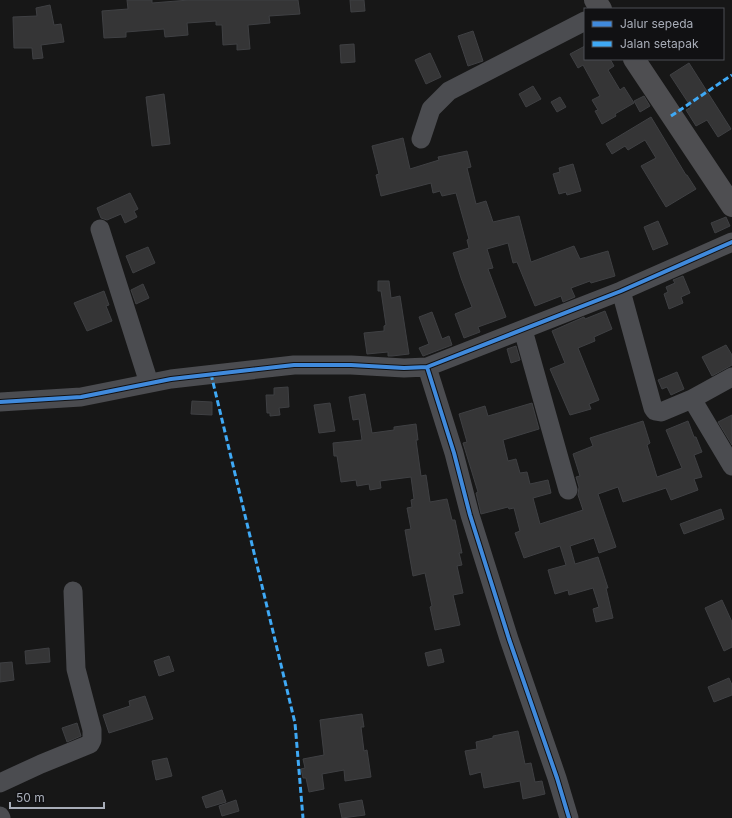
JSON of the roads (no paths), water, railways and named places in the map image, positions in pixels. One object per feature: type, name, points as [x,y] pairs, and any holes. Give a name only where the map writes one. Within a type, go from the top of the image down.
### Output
[{"type":"highway","points":[[594,0],[600,8]]},
{"type":"highway","points":[[635,60],[732,206]]},
{"type":"street","points":[[421,139],[431,109],[449,91],[584,22]]},
{"type":"street","points":[[100,229],[149,383]]},
{"type":"street","points":[[0,402],[81,397],[171,379],[294,365],[351,365],[404,368],[427,367],[621,291],[732,242]]},
{"type":"street","points":[[621,291],[655,411],[661,412],[692,399],[732,377]]},
{"type":"street","points":[[523,330],[568,490]]},
{"type":"street","points":[[427,367],[454,453],[470,515],[502,618],[557,778],[569,818]]},
{"type":"street","points":[[692,399],[732,466]]},
{"type":"street","points":[[0,783],[90,744],[92,740],[92,730],[76,669],[73,591]]}]
